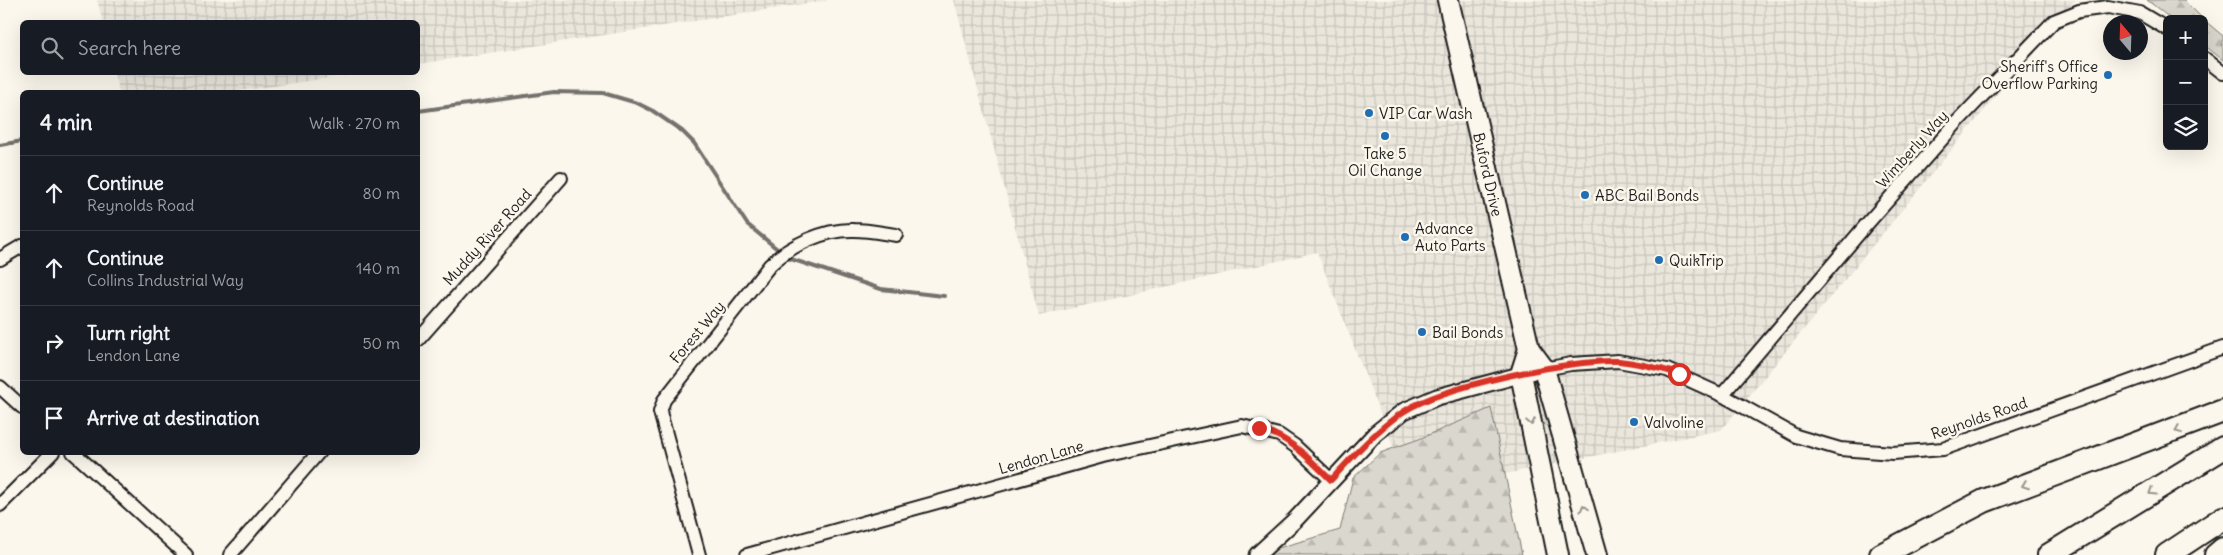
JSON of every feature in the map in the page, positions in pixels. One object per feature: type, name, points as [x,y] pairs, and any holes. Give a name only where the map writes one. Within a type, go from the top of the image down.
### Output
[{"type":"highway","name":"Buford Drive","points":[[1448,0],[1528,349],[1544,369],[1597,555]]},
{"type":"highway","name":"Buford Drive","points":[[1528,349],[1521,374],[1558,555]]},
{"type":"highway","points":[[1881,555],[1984,501],[2223,412]]},
{"type":"highway","points":[[2049,555],[2223,448]]},
{"type":"highway","points":[[2167,555],[2223,518]]},
{"type":"highway","points":[[2216,555],[2223,549]]},
{"type":"street","name":"Wimberly Way","points":[[1722,396],[1866,225],[1959,120],[2054,21],[2079,11],[2108,7],[2140,13],[2163,27]]},
{"type":"street","points":[[2206,60],[2223,74]]},
{"type":"street","name":"Muddy River Road","points":[[420,338],[561,178]]},
{"type":"street","name":"Forest Way","points":[[699,555],[660,412],[664,400],[679,378],[728,322],[770,265],[782,253],[818,236],[853,230],[896,234]]},
{"type":"street","points":[[0,259],[20,247]]},
{"type":"street","name":"Reynolds Road","points":[[1544,369],[1565,364],[1598,362],[1638,363],[1679,374],[1796,436],[1840,449],[1894,453],[1943,450],[2223,348]]},
{"type":"street","points":[[1257,555],[1295,520],[1376,433],[1404,411],[1437,397],[1544,369]]},
{"type":"street","points":[[0,387],[20,406]]},
{"type":"street","name":"Lendon Lane","points":[[747,555],[1103,456],[1242,426],[1279,434],[1296,446],[1331,480]]},
{"type":"street","points":[[0,505],[51,455]]},
{"type":"street","points":[[76,455],[186,555]]},
{"type":"street","points":[[230,555],[316,455]]},
{"type":"shaded area","points":[[97,0],[829,0],[420,64],[420,20],[102,20]]},
{"type":"shaded area","points":[[954,0],[2075,0],[1721,430],[1407,494],[1406,479],[1317,252],[1039,316]]},
{"type":"shaded area","points":[[115,75],[348,75],[246,90],[118,90]]},
{"type":"green space","points":[[2147,0],[2184,0],[2199,15],[2166,15]]},
{"type":"green space","points":[[2208,23],[2223,36],[2223,60],[2208,48]]},
{"type":"green space","points":[[1491,408],[1522,555],[1254,555],[1340,530],[1353,478],[1380,453],[1419,439]]},
{"type":"waterway","points":[[420,111],[554,92],[603,93],[637,103],[653,111],[682,131],[694,143],[747,224],[788,258],[881,289],[944,296]]},
{"type":"waterway","points":[[0,145],[20,141]]},
{"type":"place","name":"Sheriff's Office Overflow Parking","points":[[2108,75]]},
{"type":"place","name":"VIP Car Wash","points":[[1369,113]]},
{"type":"place","name":"Take 5 Oil Change","points":[[1385,136]]},
{"type":"place","name":"ABC Bail Bonds","points":[[1585,195]]},
{"type":"place","name":"Advance Auto Parts","points":[[1405,237]]},
{"type":"place","name":"QuikTrip","points":[[1659,260]]},
{"type":"place","name":"Bail Bonds","points":[[1422,332]]},
{"type":"place","name":"Valvoline","points":[[1634,422]]},
{"type":"route","points":[[1259,428],[1279,434],[1296,446],[1331,480],[1376,433],[1404,411],[1437,397],[1487,382],[1565,364],[1618,361],[1638,363],[1679,374]]}]
